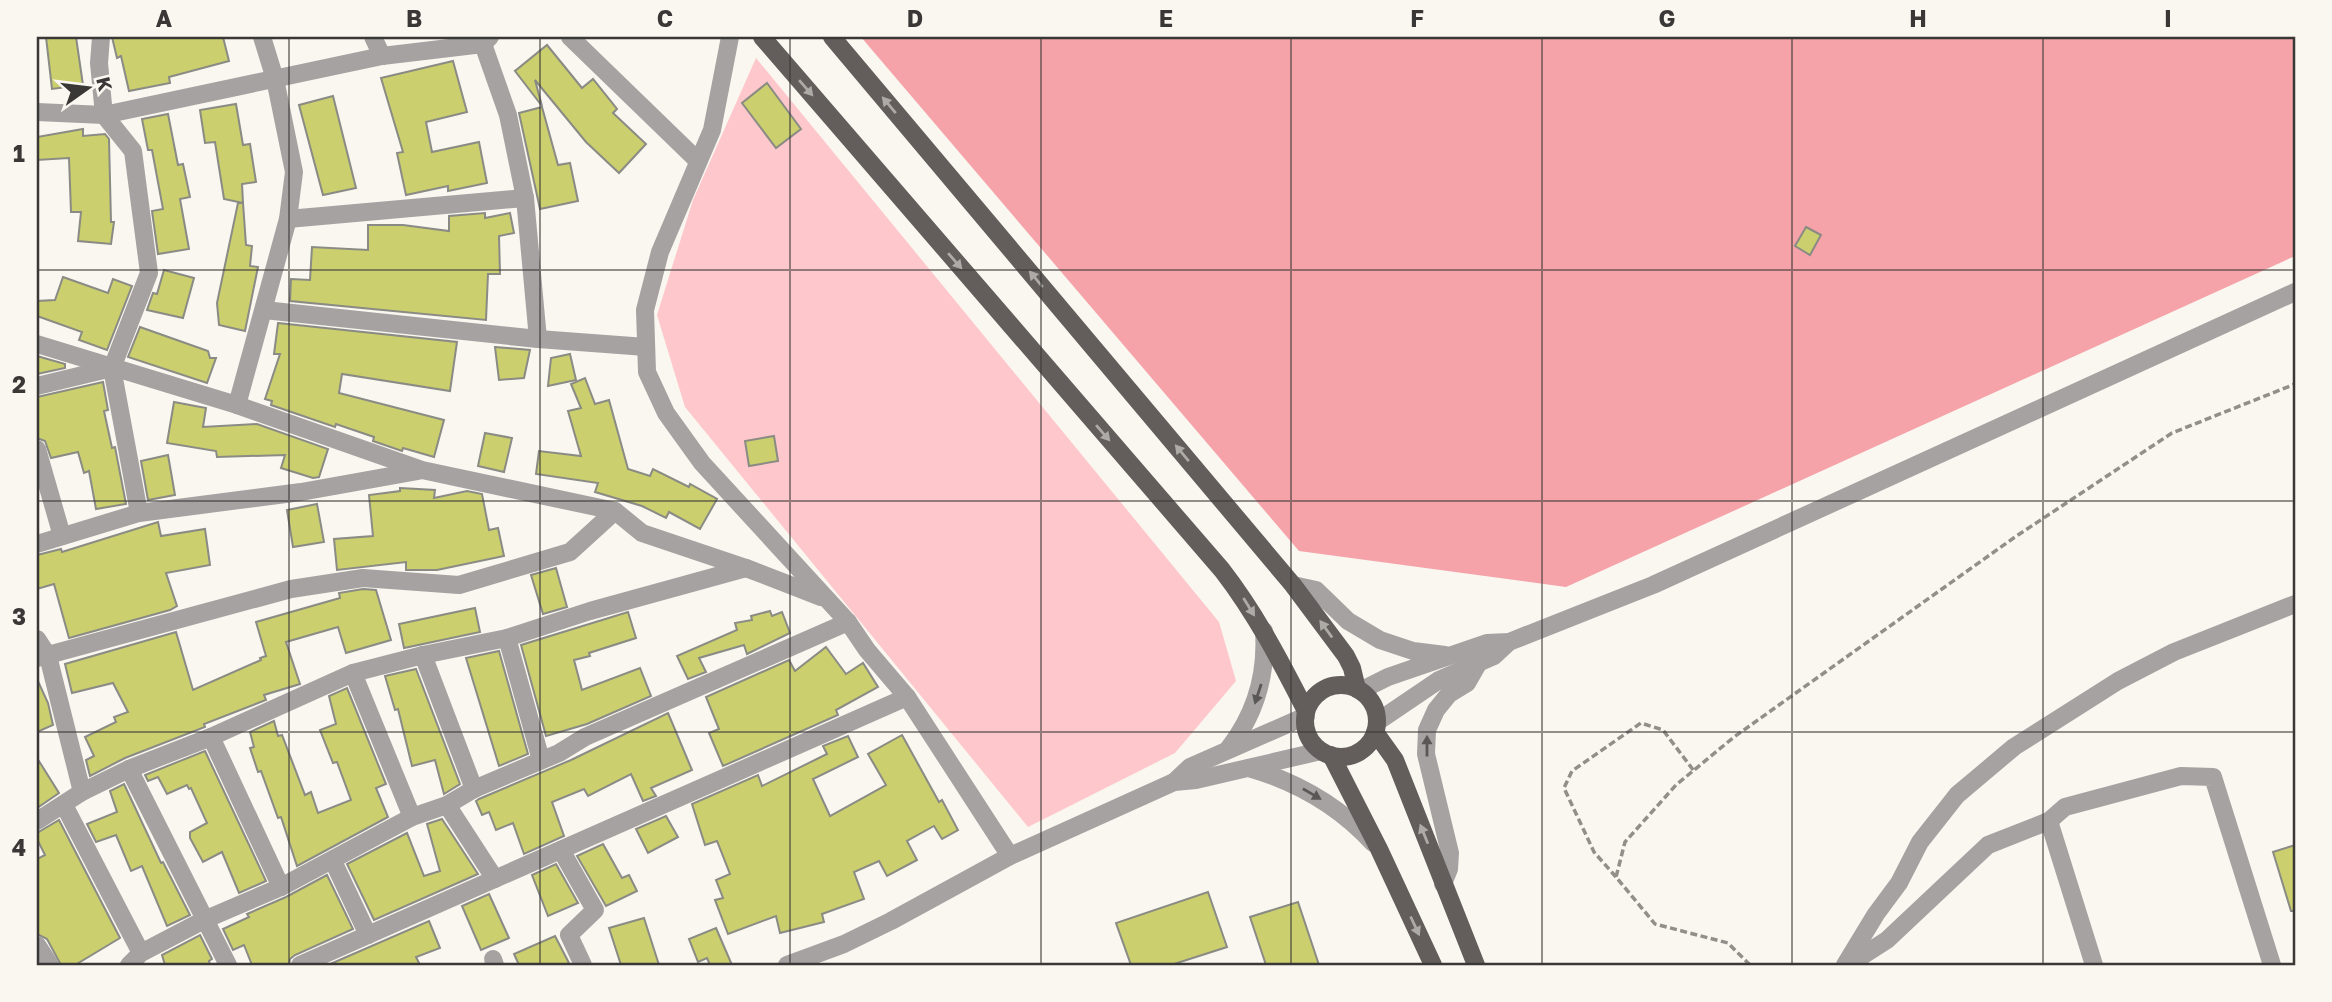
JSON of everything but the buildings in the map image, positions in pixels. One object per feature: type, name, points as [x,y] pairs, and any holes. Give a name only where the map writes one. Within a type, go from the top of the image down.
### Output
[{"type":"main road","points":[[762,37],[1223,570],[1245,599],[1306,713],[1308,736],[1326,753],[1379,849],[1433,965]]},
{"type":"main road","points":[[831,37],[1293,585],[1346,656],[1353,667],[1359,690],[1373,704],[1376,727],[1395,760],[1476,965]]},
{"type":"main road","points":[[1306,713],[1311,701],[1326,688],[1337,685],[1359,690]]},
{"type":"main road","points":[[1326,753],[1342,757],[1362,750],[1376,727]]},
{"type":"street","points":[[101,37],[99,63],[104,115],[133,151],[149,273],[112,368],[139,513]]},
{"type":"street","points":[[237,405],[288,219],[294,172],[275,79],[262,37]]},
{"type":"street","points":[[373,37],[382,56]]},
{"type":"street","points":[[570,37],[698,161]]},
{"type":"street","points":[[730,37],[712,130],[660,253],[645,310],[647,372],[667,413],[702,463],[848,622],[867,650],[907,697],[1010,856]]},
{"type":"street","points":[[37,112],[104,115],[382,56],[486,40],[508,115],[524,198],[538,339]]},
{"type":"street","points":[[288,219],[524,198]]},
{"type":"street","points":[[1359,690],[1388,677],[1487,643],[1509,642],[1665,579],[2295,292]]},
{"type":"street","points":[[264,310],[538,339],[646,347]]},
{"type":"street","points":[[37,344],[237,405],[422,470],[615,511],[642,533],[746,568],[825,599]]},
{"type":"street","points":[[37,386],[112,368]]},
{"type":"street","points":[[37,449],[62,536]]},
{"type":"street","points":[[37,544],[139,513],[288,494],[422,470]]},
{"type":"street","points":[[42,657],[291,589],[363,578],[459,585],[570,552],[615,511]]},
{"type":"street","points":[[37,821],[82,792],[129,769],[211,737],[353,673],[507,638],[590,611],[746,568]]},
{"type":"street","points":[[1293,585],[1316,590],[1348,621],[1380,640],[1413,651],[1452,655]]},
{"type":"street","points":[[1846,965],[1876,914],[1899,883],[1920,842],[1958,795],[2014,747],[2118,681],[2174,652],[2295,604]]},
{"type":"street","points":[[64,805],[132,962],[204,920],[281,887],[412,817],[447,805],[474,789],[559,753],[585,737],[848,622]]},
{"type":"street","points":[[1227,751],[1244,727],[1256,701],[1265,665],[1264,631]]},
{"type":"street","points":[[507,638],[541,760]]},
{"type":"street","points":[[37,639],[82,792]]},
{"type":"street","points":[[1376,727],[1439,680],[1494,656],[1509,642]]},
{"type":"street","points":[[424,655],[474,789]]},
{"type":"street","points":[[1443,884],[1450,869],[1450,853],[1428,765],[1425,742],[1436,710],[1449,694],[1467,683],[1479,663]]},
{"type":"street","points":[[353,673],[412,817]]},
{"type":"street","points":[[301,965],[907,697]]},
{"type":"street","points":[[788,965],[844,944],[1010,856],[1174,782],[1190,767],[1306,713]]},
{"type":"street","points":[[211,737],[281,887]]},
{"type":"street","points":[[1174,782],[1196,780],[1326,753]]},
{"type":"street","points":[[1249,768],[1296,784],[1317,796],[1360,829],[1379,849]]},
{"type":"street","points":[[129,769],[228,965]]},
{"type":"street","points":[[1846,965],[1887,940],[1988,845],[2049,821],[2065,807],[2181,776],[2213,777],[2272,965]]},
{"type":"street","points":[[447,805],[495,879]]},
{"type":"street","points":[[2049,821],[2094,965]]},
{"type":"street","points":[[561,850],[595,910],[569,934],[583,965]]},
{"type":"street","points":[[333,861],[368,935]]},
{"type":"street","points":[[37,945],[50,965]]},
{"type":"path","points":[[1616,877],[1625,842],[1676,785],[1734,737],[2015,537],[2172,433],[2295,384]]},
{"type":"path","points":[[1694,771],[1662,730],[1641,723],[1572,771],[1564,788],[1594,852],[1655,924],[1728,943],[1750,965]]},
{"type":"shaded area","points":[[861,37],[2295,37],[2295,256],[1566,587],[1299,551]]},
{"type":"shaded area","points":[[756,58],[1219,622],[1236,681],[1175,753],[1028,827],[685,407],[657,315],[693,200]]}]
